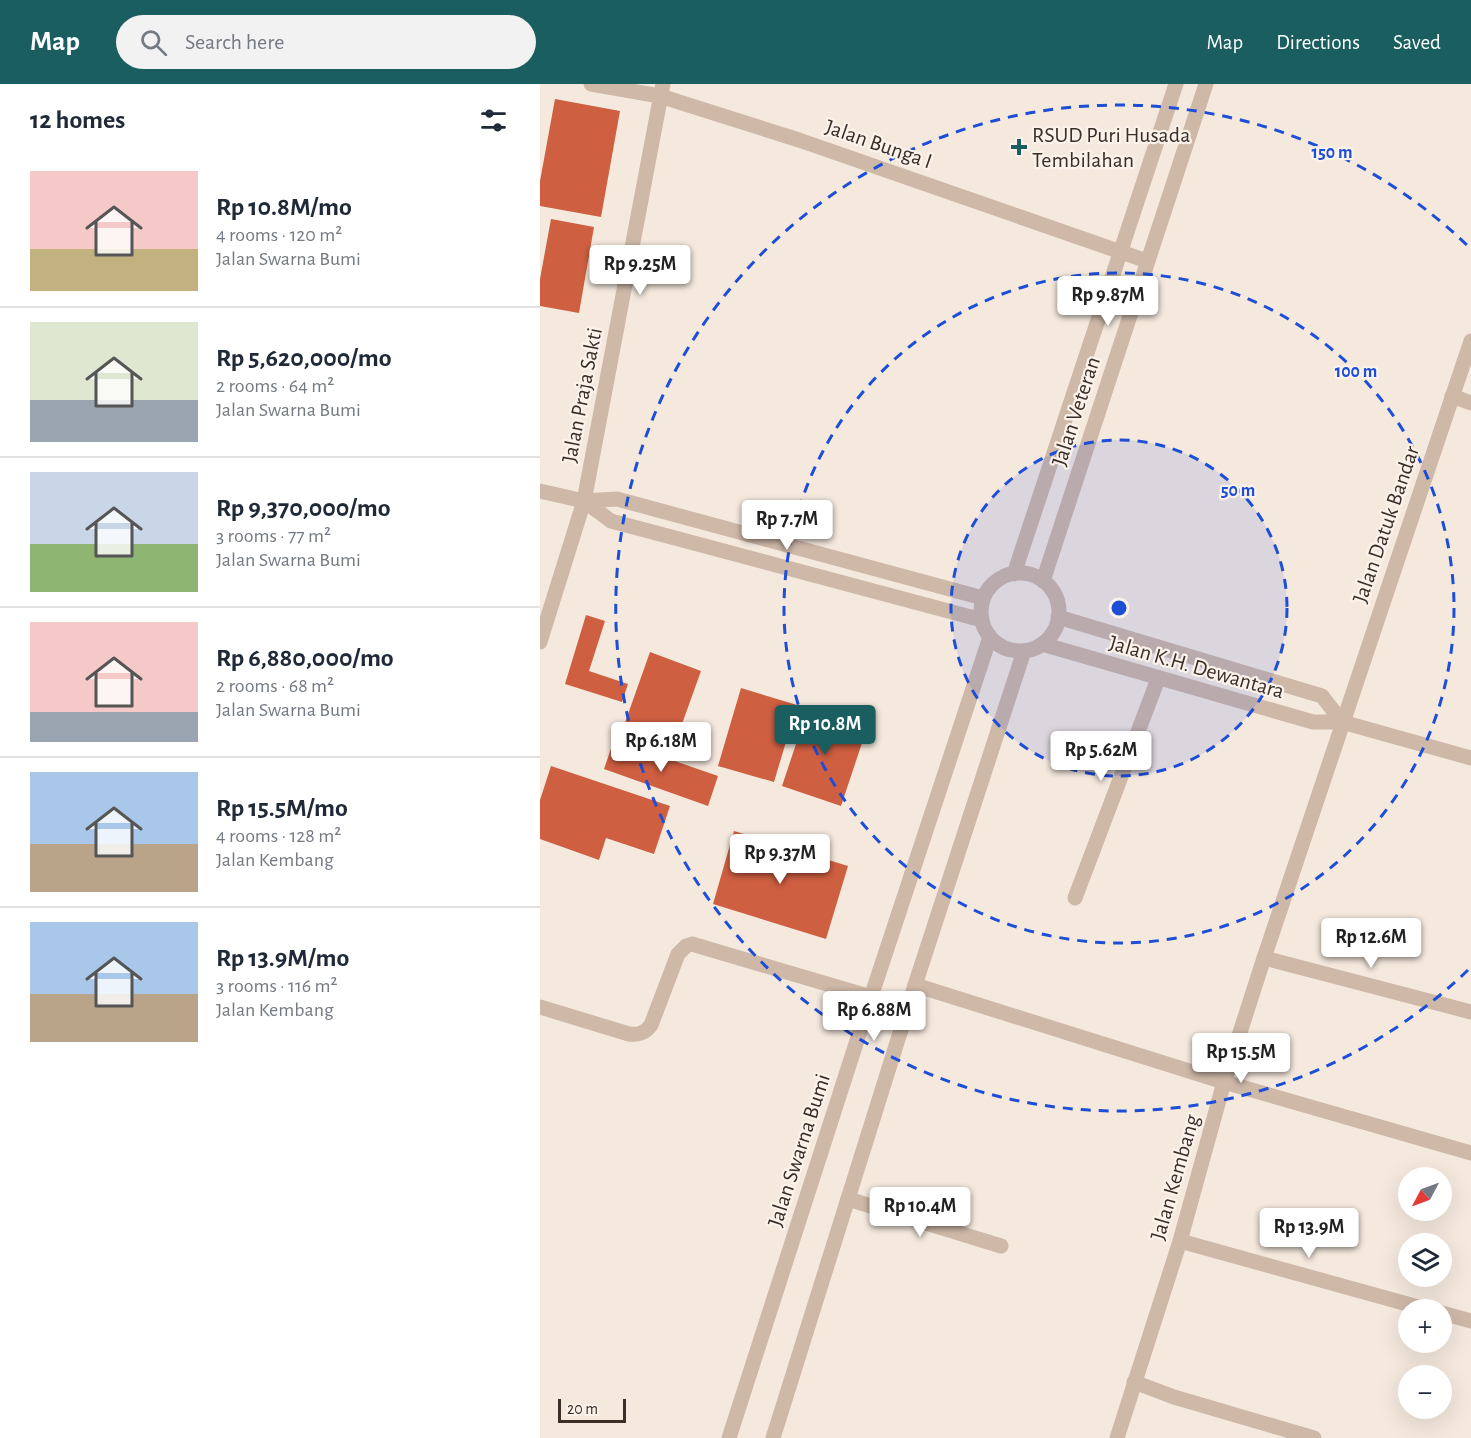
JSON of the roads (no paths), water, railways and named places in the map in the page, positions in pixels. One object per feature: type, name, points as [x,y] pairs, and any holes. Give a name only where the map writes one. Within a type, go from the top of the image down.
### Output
[{"type":"street","name":"Jalan Bunga I","points":[[591,84],[662,90],[1147,261]]},
{"type":"street","name":"Jalan Veteran","points":[[1014,574],[1176,84]]},
{"type":"street","name":"Jalan Veteran","points":[[1043,581],[1206,84]]},
{"type":"street","name":"Jalan Praja Sakti","points":[[540,642],[584,501],[662,90]]},
{"type":"street","name":"Jalan Datuk Bandar","points":[[1342,722],[1471,341]]},
{"type":"street","points":[[1452,396],[1471,403]]},
{"type":"street","points":[[540,491],[584,501],[617,499],[983,598]]},
{"type":"street","points":[[584,501],[610,521],[982,620]]},
{"type":"street","points":[[1024,573],[1043,581],[1055,597],[1058,617],[1050,637],[1042,644],[1024,651],[1005,648],[990,637],[980,612],[983,598],[995,581],[1014,574],[1024,573]]},
{"type":"street","name":"Jalan K.H. Dewantara","points":[[1058,617],[1322,696],[1342,722]]},
{"type":"street","name":"Jalan Swarna Bumi","points":[[729,1438],[990,637]]},
{"type":"street","name":"Jalan K.H. Dewantara","points":[[1042,644],[1313,722],[1342,722],[1471,758]]},
{"type":"street","points":[[773,1438],[915,985],[1024,651]]},
{"type":"street","points":[[1075,898],[1158,679]]},
{"type":"street","name":"Jalan Kembang","points":[[1117,1438],[1180,1241],[1224,1082],[1342,722]]},
{"type":"street","points":[[540,1007],[629,1034],[637,1035],[646,1032],[651,1025],[678,954],[686,946],[692,944],[871,997]]},
{"type":"street","points":[[1264,958],[1471,1012]]},
{"type":"street","points":[[915,985],[1224,1082],[1471,1153]]},
{"type":"street","points":[[848,1199],[1001,1245]]},
{"type":"street","points":[[1180,1241],[1398,1301]]},
{"type":"street","points":[[1452,1316],[1471,1321]]},
{"type":"street","points":[[1134,1382],[1174,1397],[1314,1438]]},
{"type":"place","name":"RSUD Puri Husada Tembilahan","points":[[1019,147]]}]
